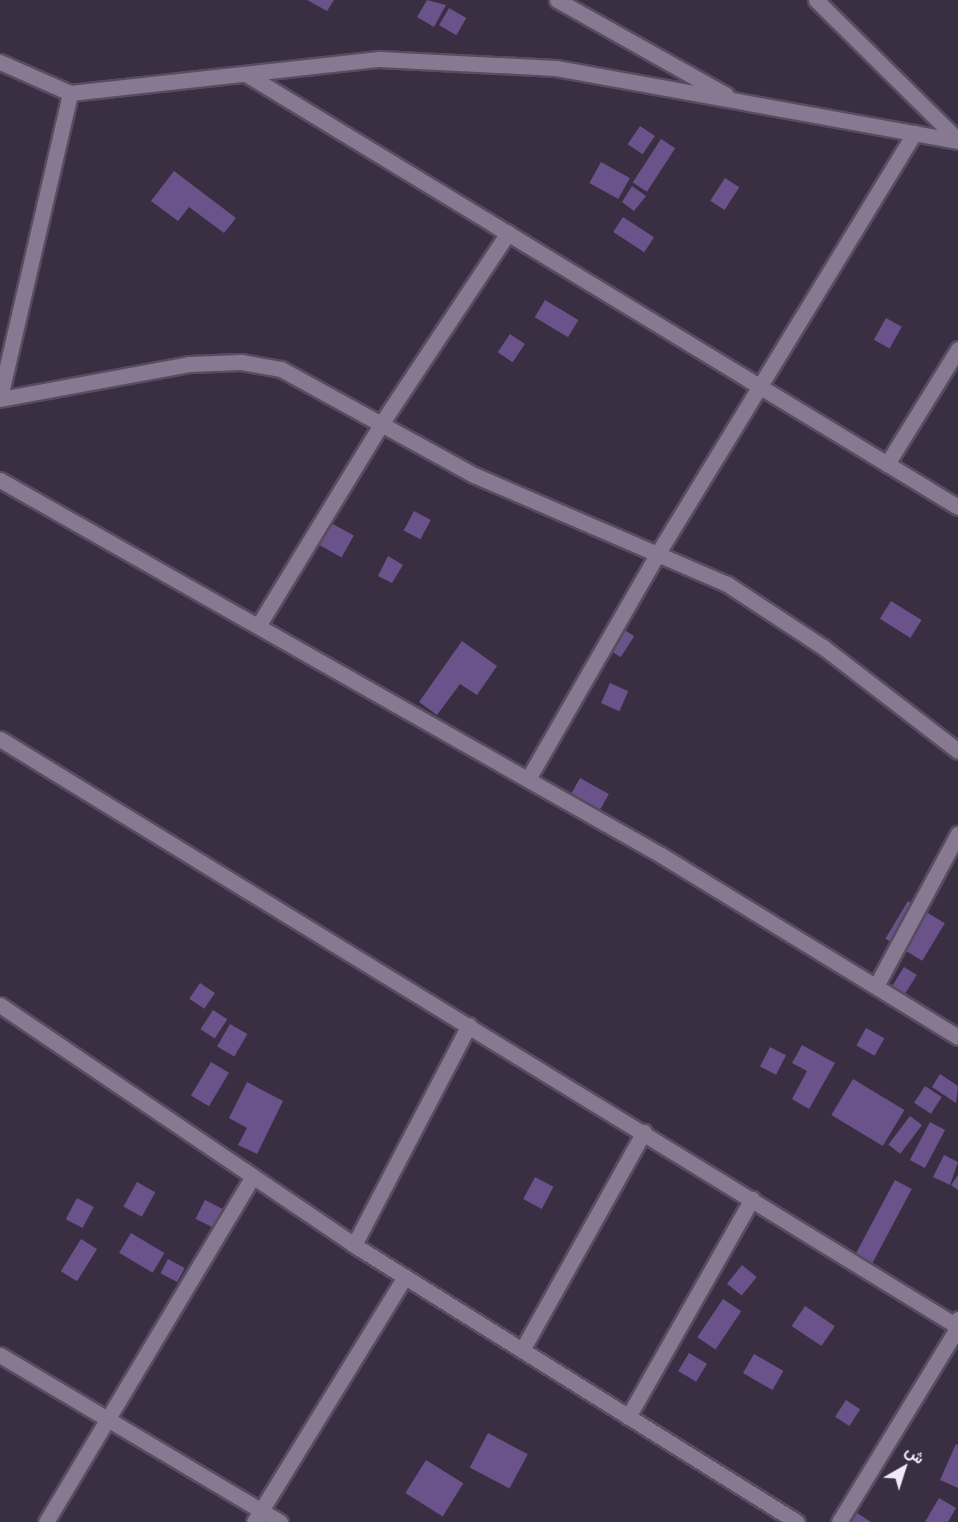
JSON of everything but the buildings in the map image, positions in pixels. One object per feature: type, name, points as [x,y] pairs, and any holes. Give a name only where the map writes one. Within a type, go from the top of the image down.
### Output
[{"type":"street","points":[[557,0],[736,101]]},
{"type":"street","points":[[816,0],[958,140]]},
{"type":"street","points":[[0,62],[37,83],[70,93],[379,59],[556,69],[958,140]]},
{"type":"street","points":[[246,74],[958,507]]},
{"type":"street","points":[[70,93],[0,398],[189,364],[242,362],[281,369],[383,421],[474,475],[727,584],[823,647],[958,751]]},
{"type":"street","points":[[528,779],[658,553],[914,133]]},
{"type":"street","points":[[258,626],[383,421],[508,233]]},
{"type":"street","points":[[887,464],[958,349]]},
{"type":"street","points":[[0,480],[528,779],[958,1037]]},
{"type":"street","points":[[0,739],[957,1324],[839,1522]]},
{"type":"street","points":[[876,986],[958,834]]},
{"type":"street","points":[[0,1005],[354,1245],[797,1522]]},
{"type":"street","points":[[354,1245],[470,1025]]},
{"type":"street","points":[[522,1350],[644,1132]]},
{"type":"street","points":[[46,1522],[104,1417],[252,1178]]},
{"type":"street","points":[[628,1417],[752,1199]]},
{"type":"street","points":[[258,1516],[405,1277]]},
{"type":"street","points":[[0,1355],[104,1417],[258,1516],[280,1522]]}]
